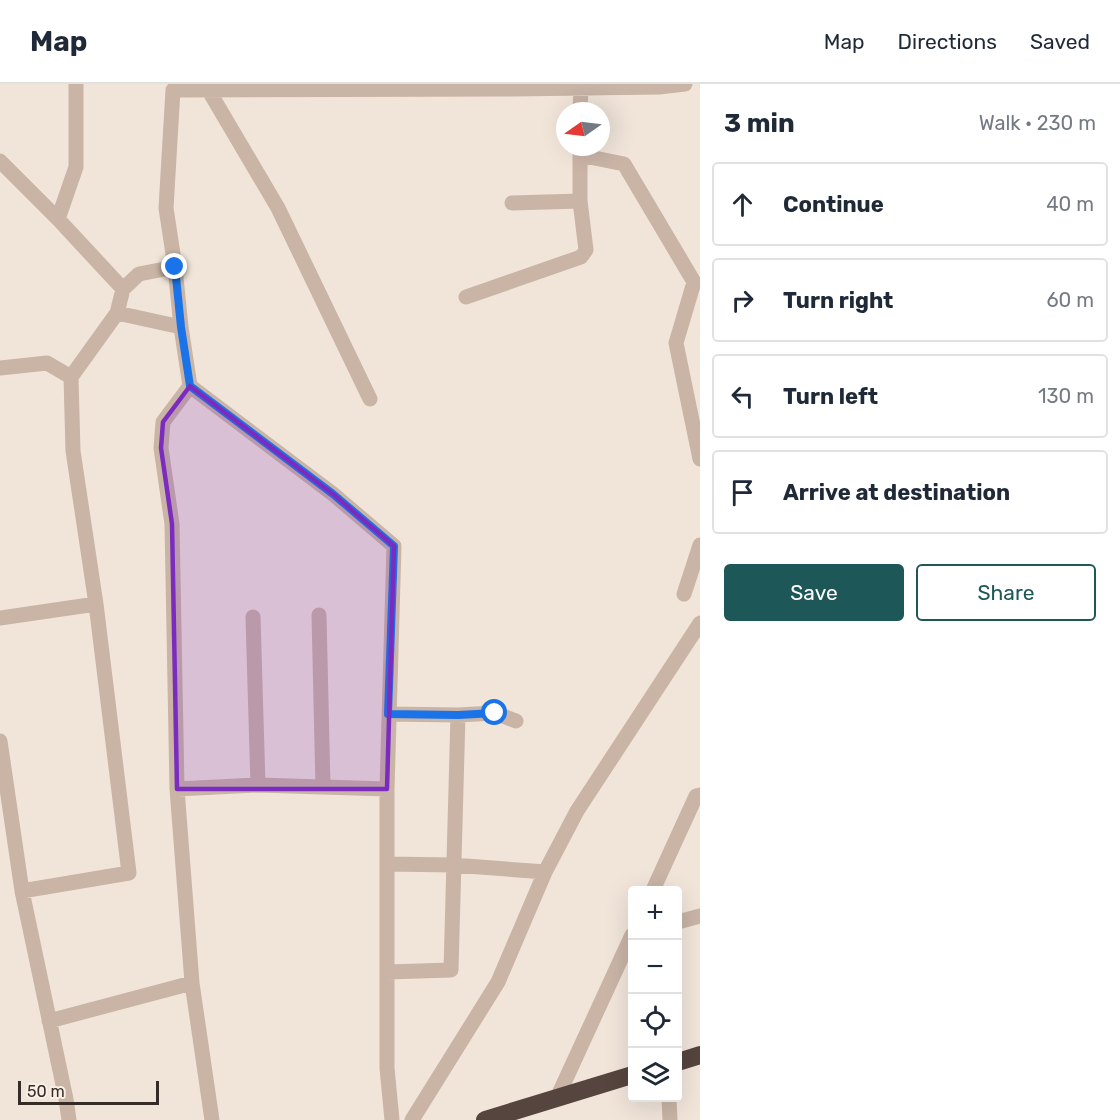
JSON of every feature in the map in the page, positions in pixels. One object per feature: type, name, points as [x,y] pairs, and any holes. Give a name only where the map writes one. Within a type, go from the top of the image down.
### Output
[{"type":"highway","points":[[682,1061],[700,1055]]},
{"type":"highway","points":[[490,1119],[628,1077]]},
{"type":"street","points":[[58,219],[76,167],[76,84]]},
{"type":"street","points":[[392,1120],[387,1068],[387,789],[394,546],[333,494],[190,386],[166,208],[173,90],[209,87],[581,88],[659,87],[686,84]]},
{"type":"street","points":[[209,87],[278,208],[370,399]]},
{"type":"street","points":[[580,102],[581,88]]},
{"type":"street","points":[[466,297],[581,257],[586,250],[580,201],[580,156]]},
{"type":"street","points":[[597,156],[624,164],[694,282],[676,343],[700,459]]},
{"type":"street","points":[[0,161],[123,289]]},
{"type":"street","points":[[512,203],[580,201]]},
{"type":"street","points":[[22,891],[129,873],[96,604],[72,451],[71,377],[117,313],[123,289],[139,274],[175,267]]},
{"type":"street","points":[[117,313],[181,327]]},
{"type":"street","points":[[0,368],[47,363],[71,377]]},
{"type":"street","points":[[190,386],[163,422],[161,448],[172,524],[177,789],[192,983],[212,1120]]},
{"type":"street","points":[[684,594],[700,545]]},
{"type":"street","points":[[0,618],[96,604]]},
{"type":"street","points":[[319,615],[323,787]]},
{"type":"street","points":[[253,617],[258,785]]},
{"type":"street","points":[[412,1120],[498,982],[545,872],[577,811],[700,623]]},
{"type":"street","points":[[388,714],[495,713],[516,721]]},
{"type":"street","points":[[387,972],[451,970],[458,715]]},
{"type":"street","points":[[0,741],[22,891],[69,1120]]},
{"type":"street","points":[[177,789],[258,785],[387,789]]},
{"type":"street","points":[[655,886],[696,796],[700,795]]},
{"type":"street","points":[[387,864],[453,865],[545,872]]},
{"type":"street","points":[[682,921],[700,916]]},
{"type":"street","points":[[557,1098],[631,940]]},
{"type":"street","points":[[49,1020],[192,983]]},
{"type":"street","points":[[669,1102],[670,1120]]},
{"type":"highlighted area","points":[[190,386],[333,494],[394,546],[387,789],[177,789],[172,524],[161,448],[163,422]]},
{"type":"route","points":[[175,267],[190,386],[333,494],[394,546],[388,714],[495,713]]}]
